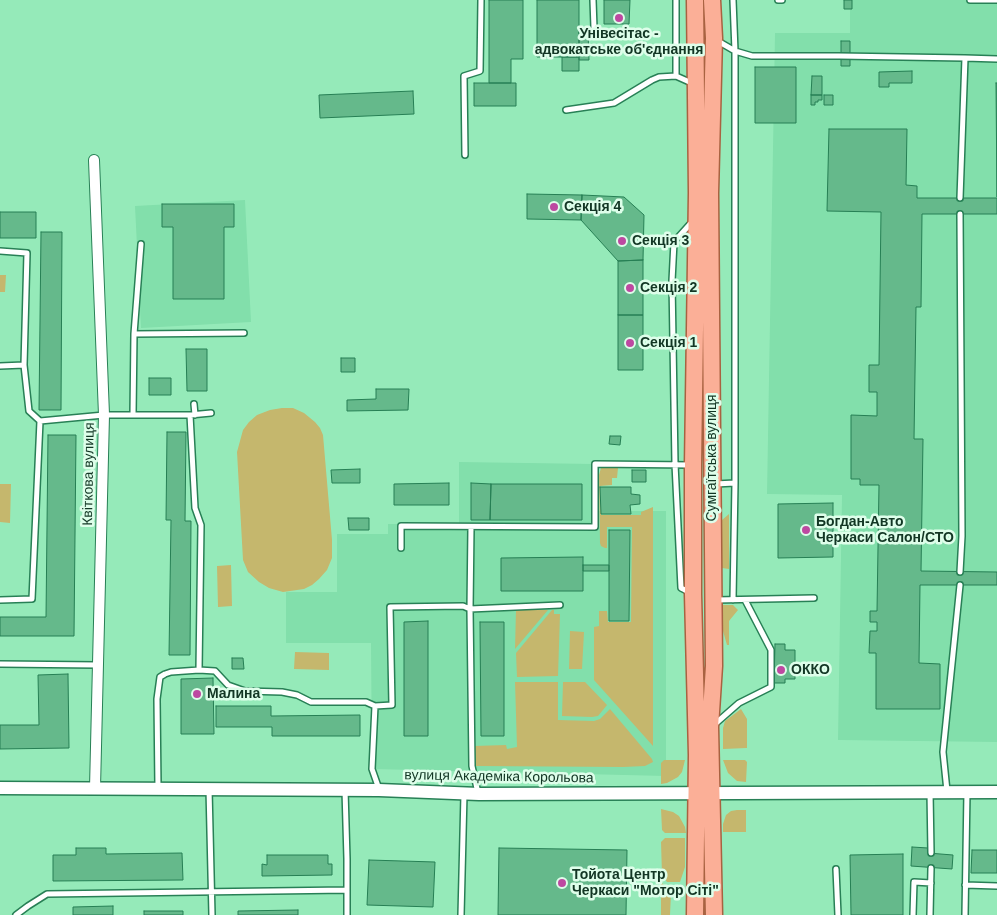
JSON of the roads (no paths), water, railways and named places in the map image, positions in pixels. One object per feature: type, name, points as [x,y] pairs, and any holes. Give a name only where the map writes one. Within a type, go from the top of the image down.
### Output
[{"type":"main road","name":"Сумгаїтська вулиця","points":[[695,0],[695,85],[703,151],[712,484],[714,666],[695,915]]},
{"type":"main road","name":"Сумгаїтська вулиця","points":[[712,0],[714,38],[697,218],[693,465],[697,755],[704,793],[714,915]]},
{"type":"street","name":"Квіткова вулиця","points":[[94,160],[104,415],[95,788]]},
{"type":"street","name":"вулиця Академіка Корольова","points":[[0,788],[345,789],[479,794],[997,792]]},
{"type":"lane","points":[[465,155],[464,76],[480,71],[481,0]]},
{"type":"lane","points":[[593,0],[594,28]]},
{"type":"lane","points":[[676,0],[676,76]]},
{"type":"lane","points":[[733,0],[735,51],[735,483],[733,600]]},
{"type":"lane","points":[[970,0],[997,0]]},
{"type":"lane","points":[[714,38],[735,51],[752,56],[997,58]]},
{"type":"lane","points":[[960,198],[965,58]]},
{"type":"lane","points":[[566,110],[614,103],[660,77],[676,76],[695,85]]},
{"type":"lane","points":[[960,214],[962,536],[960,572]]},
{"type":"lane","points":[[694,594],[681,588],[672,281],[674,242],[697,218]]},
{"type":"lane","points":[[133,415],[134,334],[141,244]]},
{"type":"lane","points":[[0,251],[26,253],[24,365],[28,412],[40,421],[104,415],[193,415],[211,413]]},
{"type":"lane","points":[[134,334],[244,333]]},
{"type":"lane","points":[[0,366],[24,365]]},
{"type":"lane","points":[[194,404],[195,508],[201,525],[199,670]]},
{"type":"lane","points":[[0,600],[32,599],[40,421]]},
{"type":"lane","points":[[401,548],[401,526],[595,527],[595,464],[693,465]]},
{"type":"lane","points":[[712,484],[735,483]]},
{"type":"lane","points":[[471,527],[472,766],[479,794]]},
{"type":"lane","points":[[948,792],[943,752],[960,585]]},
{"type":"lane","points":[[713,600],[814,598]]},
{"type":"lane","points":[[710,727],[740,704],[771,687],[771,650],[746,600]]},
{"type":"lane","points":[[158,789],[157,699],[160,678],[165,674],[199,670],[215,671],[228,685],[245,691],[282,692],[297,695],[311,702],[366,702],[375,706],[392,705],[390,607],[463,606],[470,609],[560,605]]},
{"type":"lane","points":[[0,664],[99,665]]},
{"type":"lane","points":[[375,706],[372,769],[379,790]]},
{"type":"lane","points":[[209,789],[212,915]]},
{"type":"lane","points":[[345,789],[347,915]]},
{"type":"lane","points":[[930,792],[931,854]]},
{"type":"lane","points":[[965,915],[967,792]]},
{"type":"lane","points":[[461,915],[464,793]]},
{"type":"lane","points":[[930,915],[931,868]]},
{"type":"lane","points":[[836,869],[838,915]]},
{"type":"lane","points":[[913,915],[914,882],[931,883]]},
{"type":"lane","points":[[965,885],[997,886]]},
{"type":"lane","points":[[16,915],[47,894],[347,890]]},
{"type":"place","name":"Унівесітас - адвокатське об'єднання","points":[[619,18]]},
{"type":"place","name":"Секція 4","points":[[554,207]]},
{"type":"place","name":"Секція 3","points":[[622,241]]},
{"type":"place","name":"Секція 2","points":[[630,288]]},
{"type":"place","name":"Секція 1","points":[[630,343]]},
{"type":"place","name":"Богдан-Авто Черкаси Салон/СТО","points":[[806,530]]},
{"type":"place","name":"ОККО","points":[[781,670]]},
{"type":"place","name":"Малина","points":[[197,694]]},
{"type":"place","name":"Тойота Центр Черкаси \"Мотор Сіті\"","points":[[562,883]]}]
